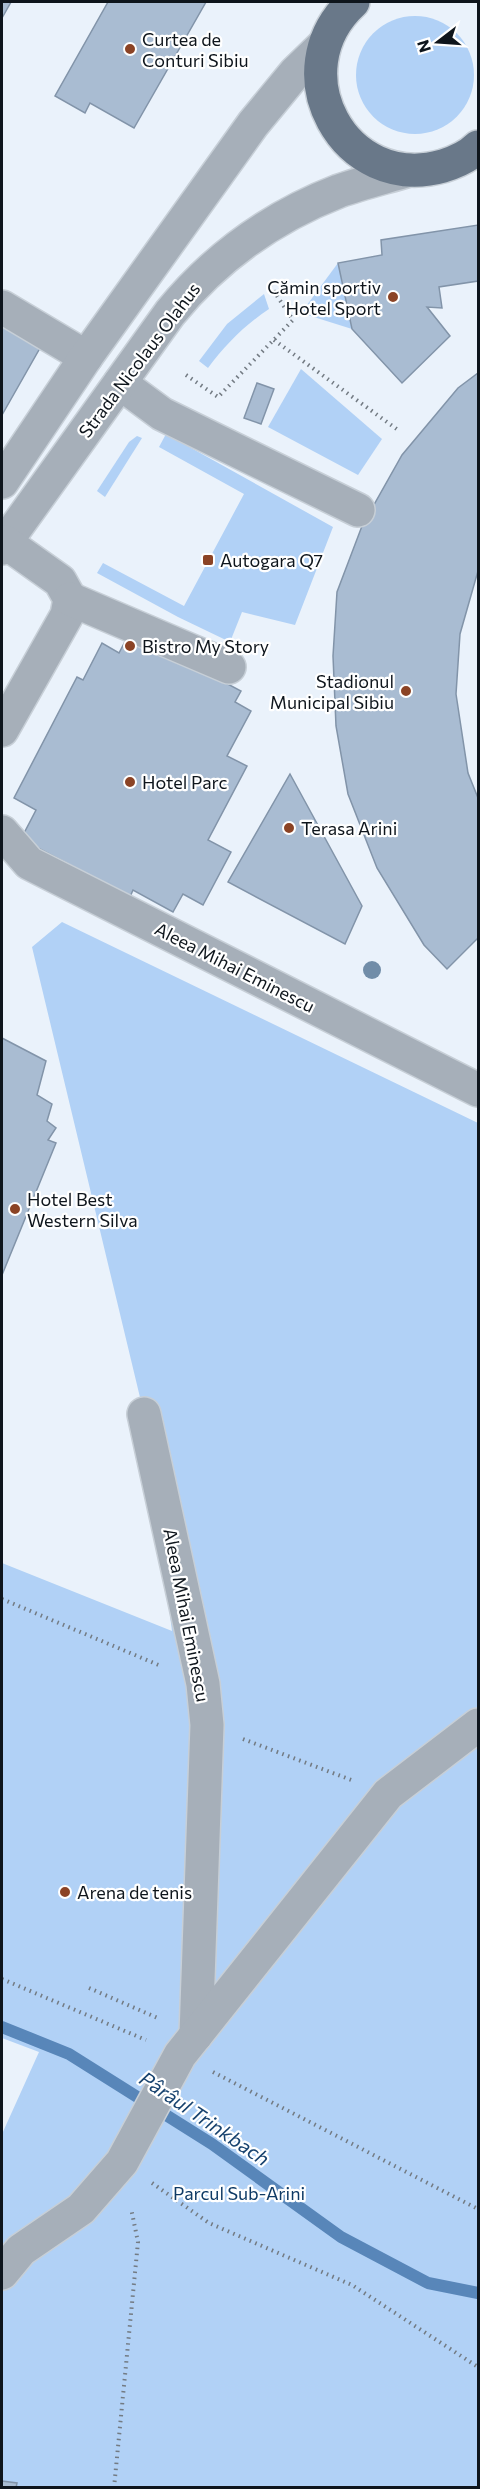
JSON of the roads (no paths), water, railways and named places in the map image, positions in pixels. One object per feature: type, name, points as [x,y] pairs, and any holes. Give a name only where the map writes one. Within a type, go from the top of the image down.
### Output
[{"type":"main road","points":[[353,2],[332,27],[323,46],[320,67],[320,89],[326,109],[336,129],[368,158],[388,166],[409,170],[432,169],[470,157]]},
{"type":"street","points":[[2,482],[86,357],[253,124],[295,73],[323,46]]},
{"type":"street","name":"Strada Nicolaus Olahus","points":[[3,545],[192,286],[226,255],[255,235],[310,204],[339,191],[409,170]]},
{"type":"street","points":[[2,307],[86,357]]},
{"type":"street","points":[[120,383],[162,414],[358,510]]},
{"type":"street","points":[[3,545],[60,581],[70,599],[229,667]]},
{"type":"street","points":[[2,730],[67,615],[70,599]]},
{"type":"street","name":"Aleea Mihai Eminescu","points":[[2,832],[29,863],[478,1090]]},
{"type":"street","name":"Aleea Mihai Eminescu","points":[[2,2273],[21,2250],[81,2210],[122,2162],[188,2045],[207,1725],[203,1684],[144,1414]]},
{"type":"street","points":[[188,2045],[388,1794],[478,1725]]},
{"type":"waterway","name":"Pârâul Trinkbach","points":[[2,2027],[69,2054],[212,2144],[341,2237],[428,2283],[478,2293]]},
{"type":"place","name":"Curtea de Conturi Sibiu","points":[[130,49]]},
{"type":"place","name":"Cămin sportiv Hotel Sport","points":[[393,297]]},
{"type":"place","name":"Autogara Q7","points":[[208,560]]},
{"type":"place","name":"Bistro My Story","points":[[130,646]]},
{"type":"place","name":"Stadionul Municipal Sibiu","points":[[406,691]]},
{"type":"place","name":"Hotel Parc","points":[[130,782]]},
{"type":"place","name":"Terasa Arini","points":[[289,828]]},
{"type":"place","name":"Hotel Best Western Silva","points":[[15,1209]]},
{"type":"place","name":"Arena de tenis","points":[[65,1892]]},
{"type":"park label","name":"Parcul Sub-Arini","points":[[239,2193]]}]
